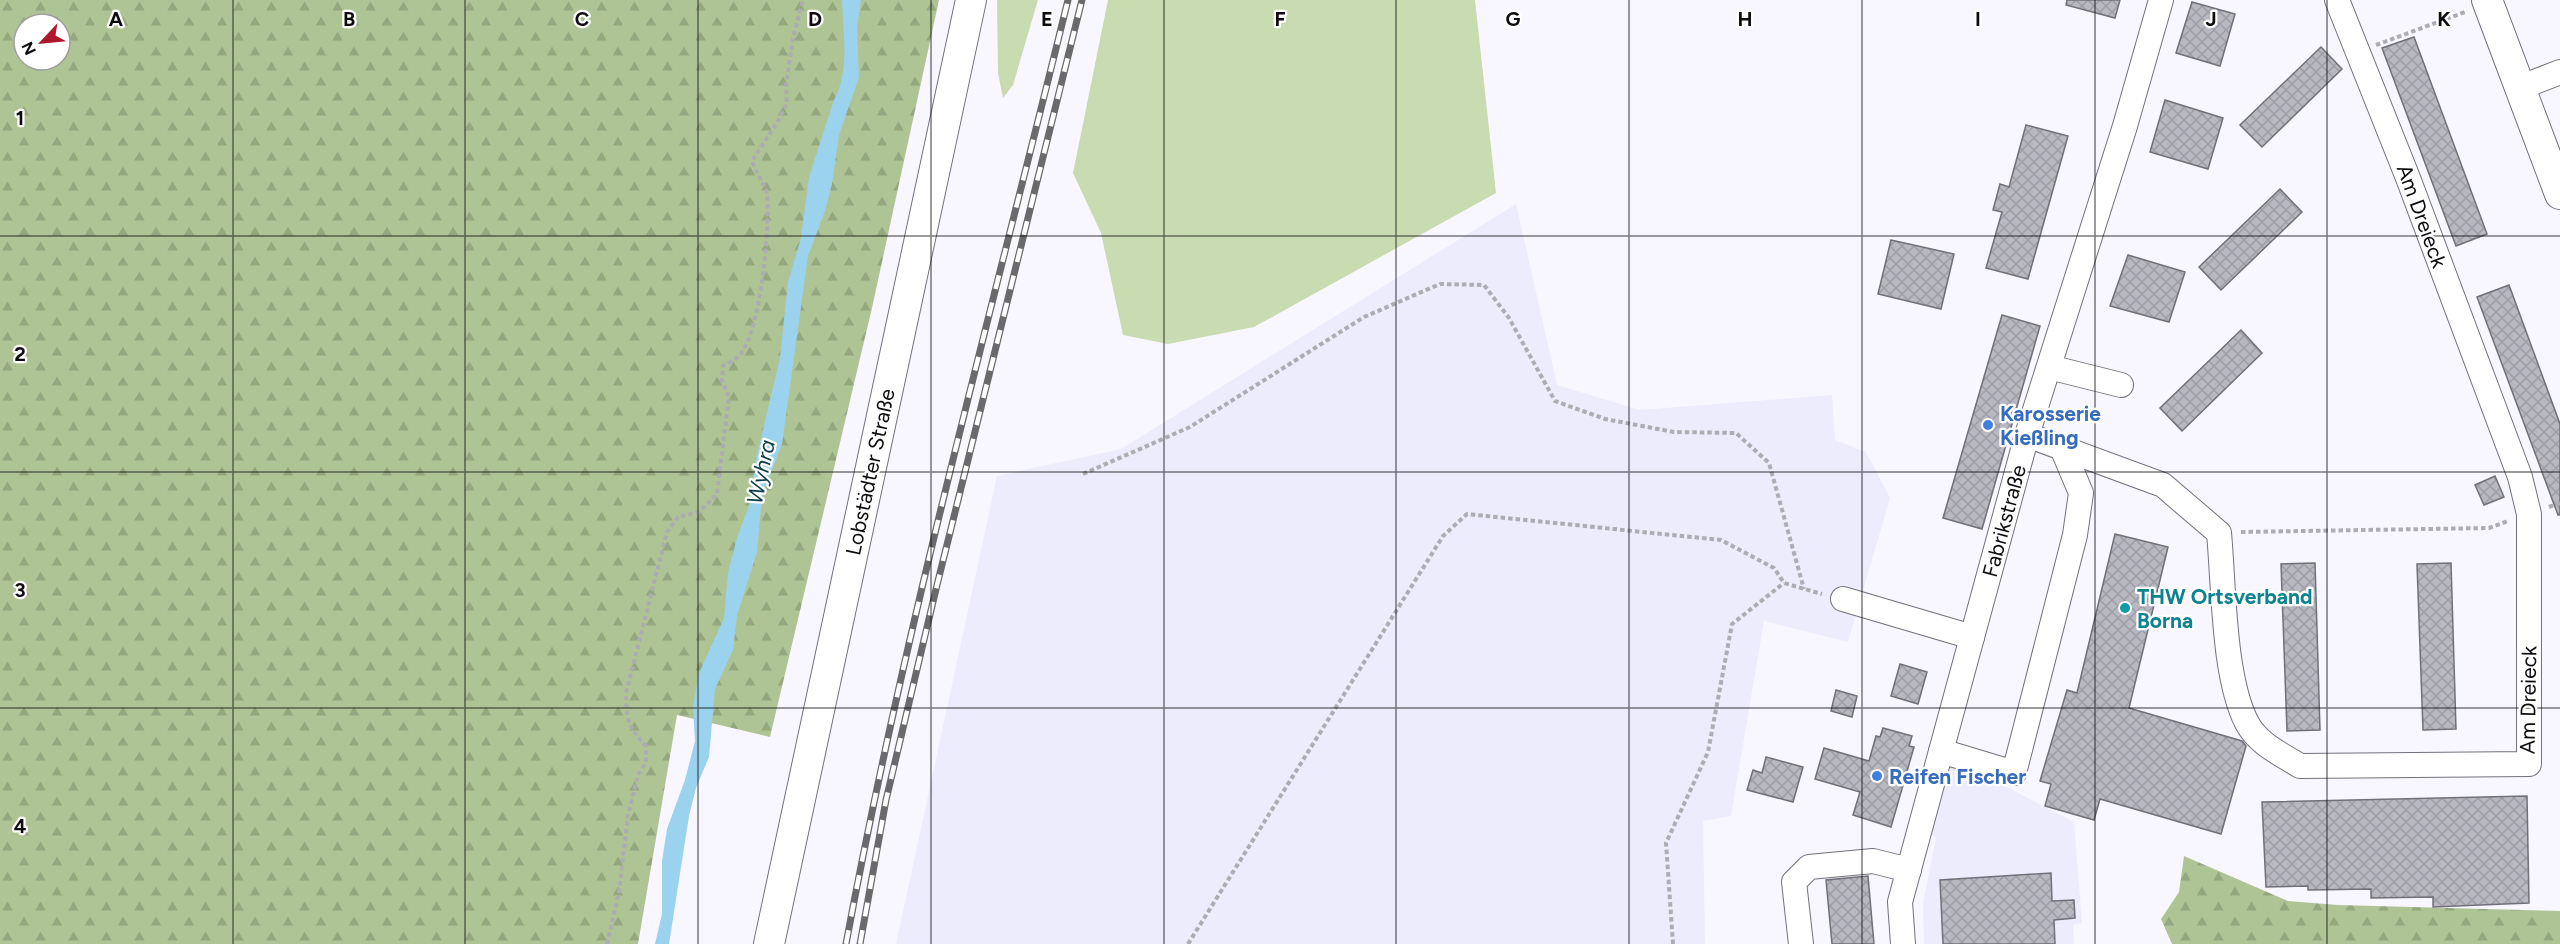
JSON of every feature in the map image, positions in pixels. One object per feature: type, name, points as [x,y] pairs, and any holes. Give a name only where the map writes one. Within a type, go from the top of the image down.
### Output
[{"type":"main road","name":"Lobstädter Straße","points":[[770,944],[971,0]]},
{"type":"main road","points":[[2487,2],[2560,194]]},
{"type":"street","name":"Fabrikstraße","points":[[1903,944],[1900,902],[1972,637],[2027,435],[2125,126],[2160,0]]},
{"type":"street","name":"Am Dreieck","points":[[2219,533],[2232,676],[2248,724],[2268,747],[2300,766],[2529,764],[2529,514],[2520,477],[2359,52],[2337,0]]},
{"type":"street","points":[[2519,88],[2560,72]]},
{"type":"street","points":[[2049,367],[2121,385]]},
{"type":"street","points":[[2027,435],[2163,485],[2219,533]]},
{"type":"street","points":[[1941,751],[2014,773],[2075,535],[2081,493],[2062,448]]},
{"type":"street","points":[[1843,599],[1972,637]]},
{"type":"street","points":[[1801,944],[1794,882],[1809,867],[1874,861],[1909,870]]},
{"type":"path","points":[[608,944],[619,892],[628,815],[638,775],[646,762],[646,746],[634,734],[626,717],[626,693],[667,532],[678,517],[699,512],[717,494],[729,397],[722,380],[723,366],[739,356],[747,341],[760,299],[766,192],[752,161],[787,103],[786,85],[793,38],[803,0]]},
{"type":"path","points":[[2359,52],[2487,2]]},
{"type":"path","points":[[1083,474],[1190,427],[1364,317],[1440,284],[1484,285],[1509,318],[1555,401],[1605,418],[1674,432],[1736,433],[1770,463],[1804,589]]},
{"type":"path","points":[[2219,533],[2489,528],[2560,503]]},
{"type":"path","points":[[1188,944],[1443,536],[1467,514],[1721,540],[1774,568],[1784,583],[1843,599]]},
{"type":"path","points":[[1673,944],[1666,843],[1708,752],[1732,624],[1784,583]]},
{"type":"shaded area","points":[[1516,204],[1557,385],[1640,410],[1832,395],[1835,440],[1866,452],[1890,498],[1848,642],[1764,621],[1731,816],[1703,821],[1705,944],[896,944],[997,476],[1121,449]]},
{"type":"shaded area","points":[[1949,763],[1978,772],[2074,822],[2082,923],[2073,925],[2074,944],[1924,944],[1923,903],[1936,838],[1931,834]]},
{"type":"green space","points":[[0,0],[939,0],[872,308],[770,737],[677,715],[638,944],[0,944]]},
{"type":"green space","points":[[997,0],[1038,0],[1013,85],[1003,98],[998,73]]},
{"type":"green space","points":[[1108,0],[1475,0],[1496,193],[1254,327],[1168,344],[1123,335],[1101,233],[1073,173]]},
{"type":"green space","points":[[2184,856],[2288,901],[2338,905],[2560,911],[2560,944],[2172,944],[2161,919],[2179,892]]},
{"type":"water","name":"Wyhra","points":[[842,0],[861,0],[857,28],[859,77],[839,135],[832,184],[825,211],[808,256],[782,444],[762,497],[757,552],[737,616],[733,650],[715,689],[709,757],[696,788],[689,816],[669,944],[655,944],[662,914],[662,861],[667,829],[685,780],[695,741],[693,707],[699,673],[724,618],[728,573],[737,538],[749,506],[756,459],[780,358],[788,282],[801,238],[809,177],[842,77],[844,51]]},
{"type":"building","points":[[2067,0],[2120,0],[2115,18],[2066,5]]},
{"type":"building","points":[[2192,2],[2235,14],[2220,66],[2176,53]]},
{"type":"building","points":[[2414,37],[2487,234],[2456,246],[2382,48]]},
{"type":"building","points":[[2321,47],[2342,69],[2262,147],[2240,125]]},
{"type":"building","points":[[2165,100],[2223,118],[2208,169],[2150,152]]},
{"type":"building","points":[[2026,125],[2068,136],[2028,279],[1986,268],[2002,212],[1993,210],[2000,184],[2009,187]]},
{"type":"building","points":[[2280,189],[2302,212],[2221,290],[2199,267]]},
{"type":"building","points":[[1891,240],[1954,254],[1941,309],[1878,294]]},
{"type":"building","points":[[2128,255],[2185,272],[2169,322],[2110,306]]},
{"type":"building","points":[[2509,285],[2560,424],[2560,515],[2558,515],[2477,297]]},
{"type":"building","points":[[2002,315],[2040,326],[1982,529],[1943,518]]},
{"type":"building","points":[[2241,330],[2262,353],[2182,431],[2160,408]]},
{"type":"building","points":[[2495,476],[2504,497],[2484,505],[2475,485]]},
{"type":"building","points":[[2115,534],[2168,547],[2129,708],[2242,741],[2246,746],[2221,834],[2100,799],[2094,820],[2045,806],[2051,784],[2040,781],[2067,690],[2077,693]]},
{"type":"building","points":[[2315,563],[2320,730],[2287,731],[2281,564]]},
{"type":"building","points":[[2451,563],[2456,729],[2423,730],[2417,564]]},
{"type":"building","points":[[1900,664],[1927,672],[1918,704],[1891,696]]},
{"type":"building","points":[[1836,690],[1857,696],[1852,717],[1831,711]]},
{"type":"building","points":[[1883,728],[1912,736],[1909,746],[1914,747],[1891,827],[1853,815],[1860,792],[1815,779],[1824,748],[1869,761],[1876,736],[1880,737]]},
{"type":"building","points":[[1766,757],[1803,767],[1793,802],[1747,790],[1753,770],[1762,773]]},
{"type":"building","points":[[2527,796],[2529,903],[2433,907],[2433,897],[2371,898],[2371,889],[2308,890],[2308,886],[2266,887],[2262,802]]},
{"type":"building","points":[[2051,873],[2052,901],[2074,900],[2075,918],[2054,920],[2055,944],[1943,944],[1940,880]]},
{"type":"building","points":[[1868,876],[1874,944],[1832,944],[1826,880]]},
{"type":"railway","points":[[846,944],[869,825],[922,588],[1068,0]]},
{"type":"railway","points":[[860,944],[886,800],[1082,0]]},
{"type":"place","name":"Karosserie Kießling","points":[[1988,425]]},
{"type":"place","name":"THW Ortsverband Borna","points":[[2125,608]]},
{"type":"place","name":"Reifen Fischer","points":[[1877,776]]}]
